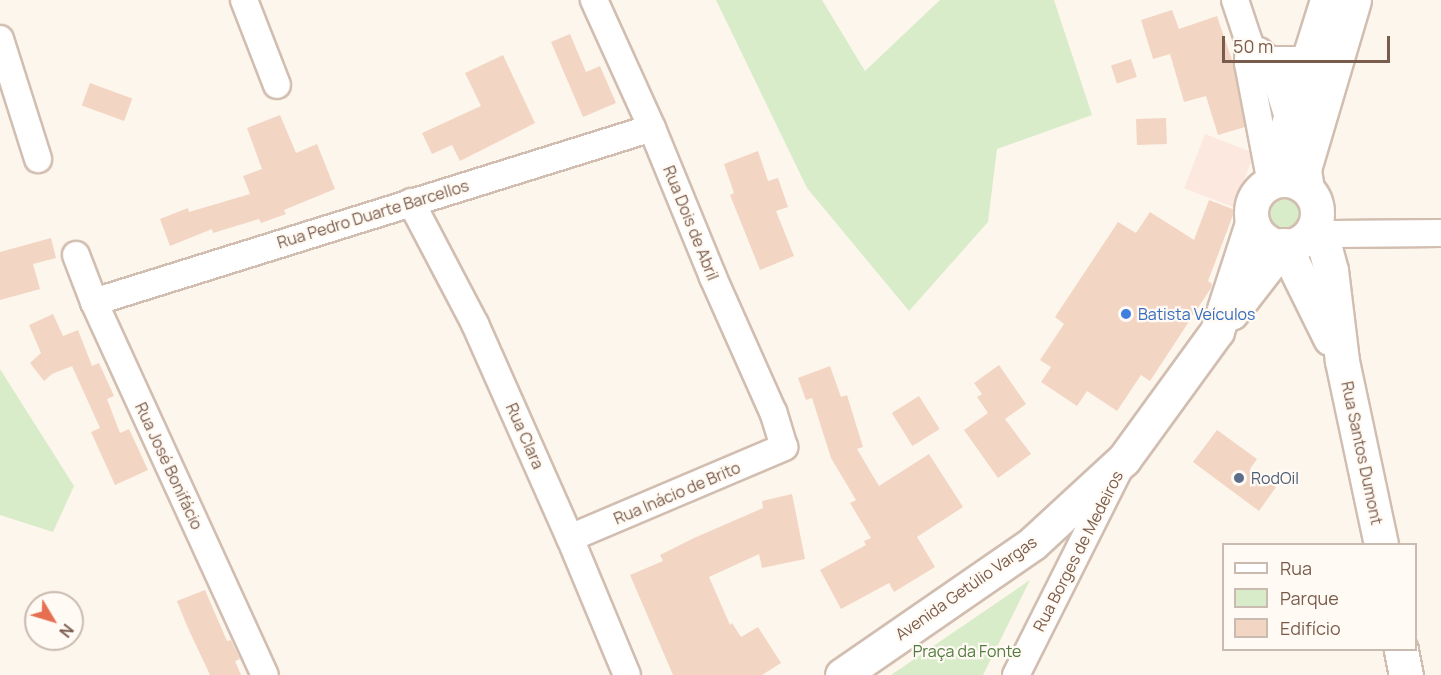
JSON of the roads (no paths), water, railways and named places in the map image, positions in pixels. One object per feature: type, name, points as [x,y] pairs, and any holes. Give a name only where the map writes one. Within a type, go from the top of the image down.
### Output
[{"type":"main road","points":[[1290,124],[1305,179],[1318,207],[1318,218],[1313,229],[1296,243],[1284,245],[1268,242],[1258,234],[1252,223],[1253,204],[1258,194],[1270,182],[1327,0]]},
{"type":"main road","points":[[1305,179],[1354,0]]},
{"type":"main road","points":[[1260,52],[1302,63],[1308,57]]},
{"type":"main road","points":[[1270,182],[1305,179]]},
{"type":"main road","name":"Avenida Getúlio Vargas","points":[[842,675],[1033,543],[1124,459],[1216,331],[1252,223]]},
{"type":"main road","name":"Rua Santos Dumont","points":[[1313,229],[1325,248],[1331,270],[1342,362],[1380,543]]},
{"type":"main road","points":[[1216,331],[1284,245]]},
{"type":"main road","name":"Rua Santos Dumont","points":[[1284,245],[1342,362]]},
{"type":"main road","points":[[1401,651],[1406,675]]},
{"type":"street","points":[[244,0],[277,84]]},
{"type":"street","name":"Rua Dois de Abril","points":[[594,0],[652,128],[713,277],[773,412],[784,447]]},
{"type":"street","points":[[1235,0],[1290,124]]},
{"type":"street","points":[[0,39],[38,159]]},
{"type":"street","points":[[1260,52],[1248,63],[1270,182]]},
{"type":"street","name":"Rua Pedro Duarte Barcellos","points":[[94,302],[652,128]]},
{"type":"street","name":"Rua Clara","points":[[411,202],[475,324],[570,538],[627,675]]},
{"type":"street","points":[[1313,229],[1332,234],[1441,233]]},
{"type":"street","name":"Rua José Bonifácio","points":[[76,255],[94,302],[265,675]]},
{"type":"street","name":"Rua Inácio de Brito","points":[[570,538],[784,447]]},
{"type":"street","name":"Rua Borges de Medeiros","points":[[1016,675],[1124,459]]},
{"type":"place","name":"Batista Veículos","points":[[1126,314]]},
{"type":"place","name":"RodOil","points":[[1239,478]]},
{"type":"park label","name":"Praça da Fonte","points":[[967,651]]}]
